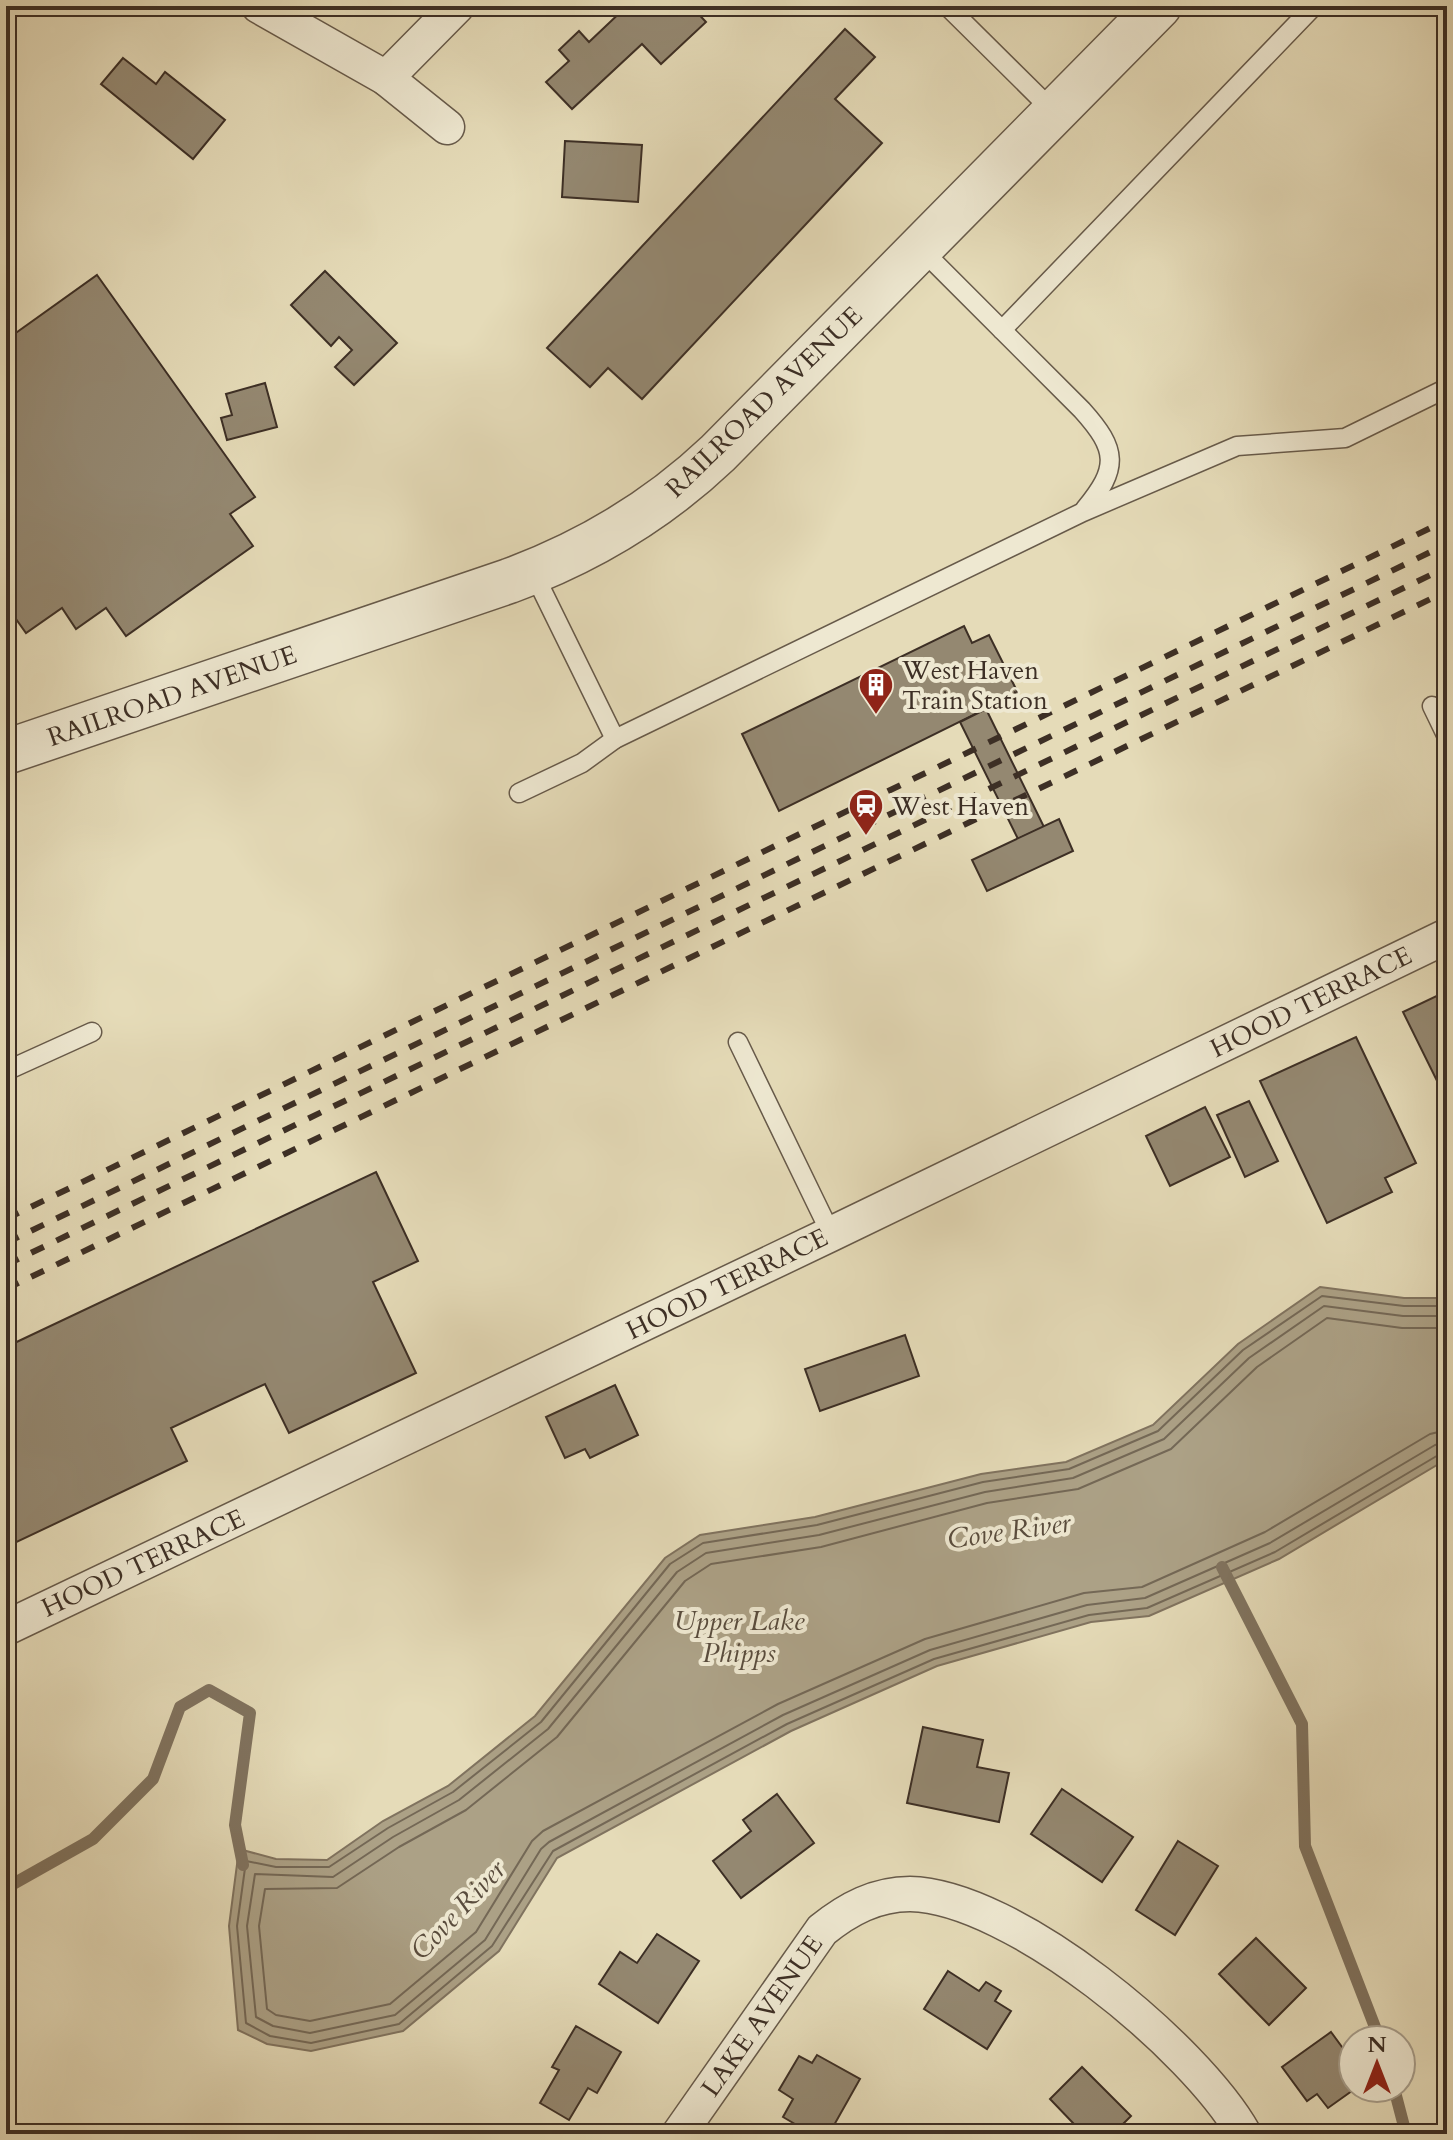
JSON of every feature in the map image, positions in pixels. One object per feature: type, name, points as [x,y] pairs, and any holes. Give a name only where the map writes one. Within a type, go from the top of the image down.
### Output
[{"type":"street","points":[[259,6],[386,78],[447,127]]},
{"type":"street","points":[[386,78],[457,6]]},
{"type":"street","name":"RAILROAD AVENUE","points":[[6,752],[533,572],[611,535],[685,483],[1159,6]]},
{"type":"street","name":"HOOD TERRACE","points":[[6,1628],[1447,936]]},
{"type":"street","name":"LAKE AVENUE","points":[[679,2134],[822,1930],[864,1903],[911,1894],[934,1897],[992,1918],[1083,1973],[1175,2049],[1208,2083],[1244,2134]]},
{"type":"lane","points":[[947,6],[1054,112]]},
{"type":"lane","points":[[1002,330],[1314,6]]},
{"type":"lane","points":[[920,248],[1095,424],[1107,446],[1110,466],[1104,485],[1083,512]]},
{"type":"lane","points":[[519,793],[582,763],[615,739],[1083,512],[1237,446],[1345,438],[1447,388]]},
{"type":"lane","points":[[533,572],[615,739]]},
{"type":"lane","points":[[1432,706],[1447,737]]},
{"type":"lane","points":[[6,1071],[92,1032]]},
{"type":"lane","points":[[738,1042],[831,1234]]},
{"type":"water","name":"Upper Lake Phipps","points":[[1320,1287],[1404,1298],[1447,1298],[1447,1459],[1279,1559],[1149,1616],[1091,1622],[937,1666],[791,1731],[557,1858],[499,1951],[403,2031],[311,2051],[267,2044],[238,2030],[229,1926],[239,1849],[276,1859],[327,1860],[383,1821],[448,1786],[535,1716],[665,1558],[700,1535],[815,1517],[981,1474],[1066,1462],[1153,1425],[1238,1344]]},
{"type":"building","points":[[627,6],[691,6],[706,22],[661,64],[642,44],[572,109],[546,82],[569,61],[559,50],[579,31],[589,42]]},
{"type":"building","points":[[845,29],[875,57],[835,99],[882,143],[642,399],[608,368],[590,387],[547,348]]},
{"type":"building","points":[[123,58],[156,84],[165,72],[225,120],[193,159],[101,84]]},
{"type":"building","points":[[565,141],[642,145],[638,202],[562,197]]},
{"type":"building","points":[[325,271],[397,343],[354,385],[335,367],[352,350],[339,337],[331,346],[291,305]]},
{"type":"building","points":[[97,275],[255,497],[230,514],[253,546],[126,636],[106,608],[76,629],[62,608],[26,633],[6,605],[6,340]]},
{"type":"building","points":[[265,383],[277,427],[227,440],[221,418],[232,415],[226,394]]},
{"type":"building","name":"West Haven Train Station","points":[[964,626],[972,643],[989,635],[1018,693],[779,811],[742,734]]},
{"type":"building","points":[[986,709],[1044,827],[1018,839],[960,722]]},
{"type":"building","points":[[1059,819],[1073,851],[987,891],[972,860]]},
{"type":"building","points":[[1447,991],[1447,1101],[1403,1012]]},
{"type":"building","points":[[1356,1037],[1416,1163],[1385,1178],[1392,1192],[1327,1223],[1260,1081]]},
{"type":"building","points":[[1249,1101],[1278,1161],[1245,1177],[1217,1115]]},
{"type":"building","points":[[1205,1107],[1230,1157],[1170,1186],[1146,1136]]},
{"type":"building","points":[[376,1172],[418,1261],[373,1282],[416,1373],[289,1433],[265,1384],[171,1428],[187,1461],[6,1547],[6,1347]]},
{"type":"building","points":[[905,1335],[919,1376],[820,1411],[805,1369]]},
{"type":"building","points":[[615,1385],[638,1435],[590,1458],[585,1449],[565,1458],[546,1417]]},
{"type":"building","points":[[923,1727],[983,1740],[977,1767],[1009,1773],[999,1822],[907,1803]]},
{"type":"building","points":[[1062,1789],[1133,1837],[1102,1882],[1031,1834]]},
{"type":"building","points":[[777,1794],[814,1843],[741,1898],[713,1861],[751,1831],[743,1820]]},
{"type":"building","points":[[1178,1841],[1218,1866],[1175,1935],[1136,1910]]},
{"type":"building","points":[[657,1934],[699,1961],[658,2023],[599,1984],[620,1952],[637,1963]]},
{"type":"building","points":[[1256,1938],[1306,1988],[1269,2025],[1219,1974]]},
{"type":"building","points":[[948,1971],[979,1991],[986,1982],[1001,1991],[995,2001],[1011,2011],[987,2049],[924,2009]]},
{"type":"building","points":[[576,2026],[621,2052],[597,2093],[588,2088],[569,2120],[540,2103],[559,2070],[552,2067]]},
{"type":"building","points":[[1331,2032],[1337,2040],[1337,2102],[1328,2108],[1317,2094],[1307,2101],[1282,2067]]},
{"type":"building","points":[[817,2055],[860,2079],[829,2134],[812,2134],[783,2117],[793,2099],[779,2090],[799,2056],[812,2063]]},
{"type":"building","points":[[1082,2067],[1131,2116],[1113,2134],[1064,2134],[1074,2124],[1050,2099]]},
{"type":"waterway","name":"Cove River","points":[[1222,1567],[1302,1724],[1305,1846],[1374,2024]]},
{"type":"waterway","name":"Cove River","points":[[6,1888],[93,1839],[153,1779],[180,1707],[209,1690],[250,1713],[235,1825],[243,1865]]},
{"type":"waterway","name":"Cove River","points":[[1398,2104],[1406,2134]]},
{"type":"railway","points":[[6,1219],[1447,520]]},
{"type":"railway","points":[[6,1243],[1447,544]]},
{"type":"railway","points":[[6,1265],[1447,567]]},
{"type":"railway","points":[[6,1289],[1447,591]]},
{"type":"place","name":"West Haven Train Station","points":[[876,716]]},
{"type":"place","name":"West Haven","points":[[866,837]]}]
